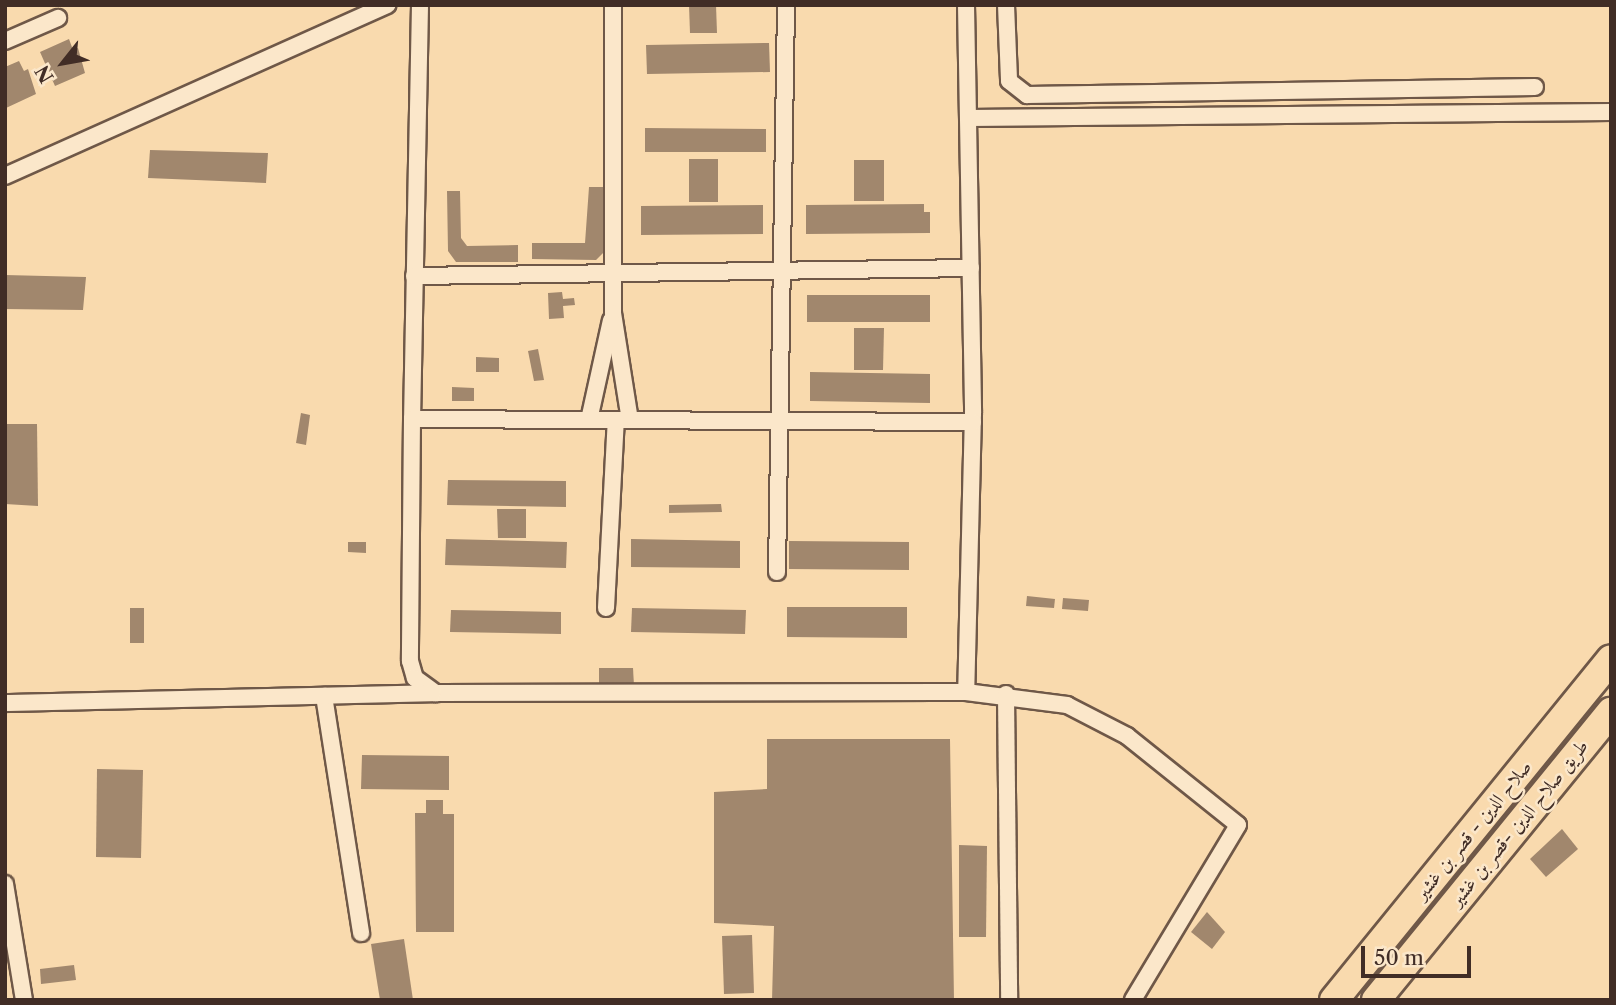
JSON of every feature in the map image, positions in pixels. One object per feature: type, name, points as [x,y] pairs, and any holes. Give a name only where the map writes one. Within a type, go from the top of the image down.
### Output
[{"type":"highway","name":"صلاح الدين - قصر بن غشير","points":[[1334,1000],[1611,659]]},
{"type":"highway","name":"طريق صلاح الدين -قصر بن غشير","points":[[1376,1000],[1611,712]]},
{"type":"street","points":[[5,176],[387,5]]},
{"type":"street","points":[[419,5],[410,661],[415,678],[436,693]]},
{"type":"street","points":[[606,608],[622,420],[612,313],[612,5]]},
{"type":"street","points":[[777,572],[786,5]]},
{"type":"street","points":[[966,5],[973,422],[966,692]]},
{"type":"street","points":[[1006,5],[1009,81],[1027,95],[1535,87]]},
{"type":"street","points":[[5,41],[58,18]]},
{"type":"street","points":[[969,118],[1611,112]]},
{"type":"street","points":[[414,276],[971,268]]},
{"type":"street","points":[[589,420],[612,313]]},
{"type":"street","points":[[412,419],[973,422]]},
{"type":"street","points":[[5,703],[436,693],[966,692],[1006,694],[1067,705],[1127,736],[1238,825],[1133,1000]]},
{"type":"street","points":[[1006,694],[1009,1000]]},
{"type":"street","points":[[324,696],[361,933]]},
{"type":"street","points":[[5,884],[24,1000]]},
{"type":"street","points":[[1394,1000],[1398,971]]},
{"type":"building","points":[[689,5],[716,5],[717,33],[690,33]]},
{"type":"building","points":[[69,39],[73,50],[78,48],[85,73],[55,86],[40,52]]},
{"type":"building","points":[[769,43],[770,72],[647,74],[646,45]]},
{"type":"building","points":[[19,61],[24,71],[28,69],[36,94],[6,108],[5,67]]},
{"type":"building","points":[[645,128],[766,129],[766,152],[645,152]]},
{"type":"building","points":[[150,150],[268,153],[266,183],[148,178]]},
{"type":"building","points":[[689,159],[718,159],[718,202],[689,202]]},
{"type":"building","points":[[854,160],[884,160],[884,201],[854,201]]},
{"type":"building","points":[[589,187],[605,187],[605,251],[596,260],[532,259],[532,243],[585,243]]},
{"type":"building","points":[[447,191],[460,191],[461,238],[467,246],[518,245],[518,262],[456,262],[448,251]]},
{"type":"building","points":[[924,204],[924,212],[930,212],[930,233],[806,234],[806,205]]},
{"type":"building","points":[[763,205],[763,234],[641,235],[641,206]]},
{"type":"building","points":[[5,275],[86,277],[83,310],[5,309]]},
{"type":"building","points":[[562,292],[563,299],[574,298],[575,305],[563,306],[564,318],[549,319],[548,293]]},
{"type":"building","points":[[807,295],[930,295],[930,322],[807,322]]},
{"type":"building","points":[[854,328],[884,328],[883,370],[854,370]]},
{"type":"building","points":[[538,349],[544,380],[534,381],[528,351]]},
{"type":"building","points":[[476,357],[499,358],[499,372],[476,372]]},
{"type":"building","points":[[810,372],[930,374],[930,403],[810,401]]},
{"type":"building","points":[[452,387],[474,388],[474,401],[452,401]]},
{"type":"building","points":[[301,413],[310,415],[306,445],[296,443]]},
{"type":"building","points":[[5,424],[37,424],[38,506],[5,504]]},
{"type":"building","points":[[448,480],[566,481],[566,507],[447,505]]},
{"type":"building","points":[[721,504],[722,512],[669,513],[669,505]]},
{"type":"building","points":[[497,509],[526,509],[526,538],[498,538]]},
{"type":"building","points":[[446,539],[567,542],[566,568],[445,565]]},
{"type":"building","points":[[631,539],[740,541],[740,568],[631,567]]},
{"type":"building","points":[[789,541],[909,542],[909,570],[789,569]]},
{"type":"building","points":[[348,542],[366,542],[366,553],[348,552]]},
{"type":"building","points":[[1027,596],[1055,599],[1054,608],[1026,606]]},
{"type":"building","points":[[1063,598],[1089,600],[1088,611],[1062,609]]},
{"type":"building","points":[[787,607],[907,607],[907,638],[787,637]]},
{"type":"building","points":[[130,608],[144,608],[144,643],[130,643]]},
{"type":"building","points":[[632,608],[746,610],[745,634],[631,632]]},
{"type":"building","points":[[451,610],[561,612],[561,634],[450,632]]},
{"type":"building","points":[[599,668],[633,668],[634,686],[599,686]]},
{"type":"building","points":[[767,739],[950,739],[954,1000],[772,1000],[774,926],[714,923],[714,792],[767,789]]},
{"type":"building","points":[[362,755],[449,756],[449,790],[361,789]]},
{"type":"building","points":[[97,769],[143,770],[141,858],[96,857]]},
{"type":"building","points":[[426,800],[443,800],[443,814],[454,814],[454,932],[416,932],[415,813],[426,813]]},
{"type":"building","points":[[1562,829],[1578,849],[1546,877],[1530,859]]},
{"type":"building","points":[[959,845],[987,846],[986,937],[959,937]]},
{"type":"building","points":[[1207,912],[1225,932],[1212,949],[1191,932]]},
{"type":"building","points":[[752,935],[754,993],[724,994],[722,936]]},
{"type":"building","points":[[404,939],[413,1000],[380,1000],[371,944]]},
{"type":"building","points":[[74,965],[76,980],[41,984],[40,969]]}]
